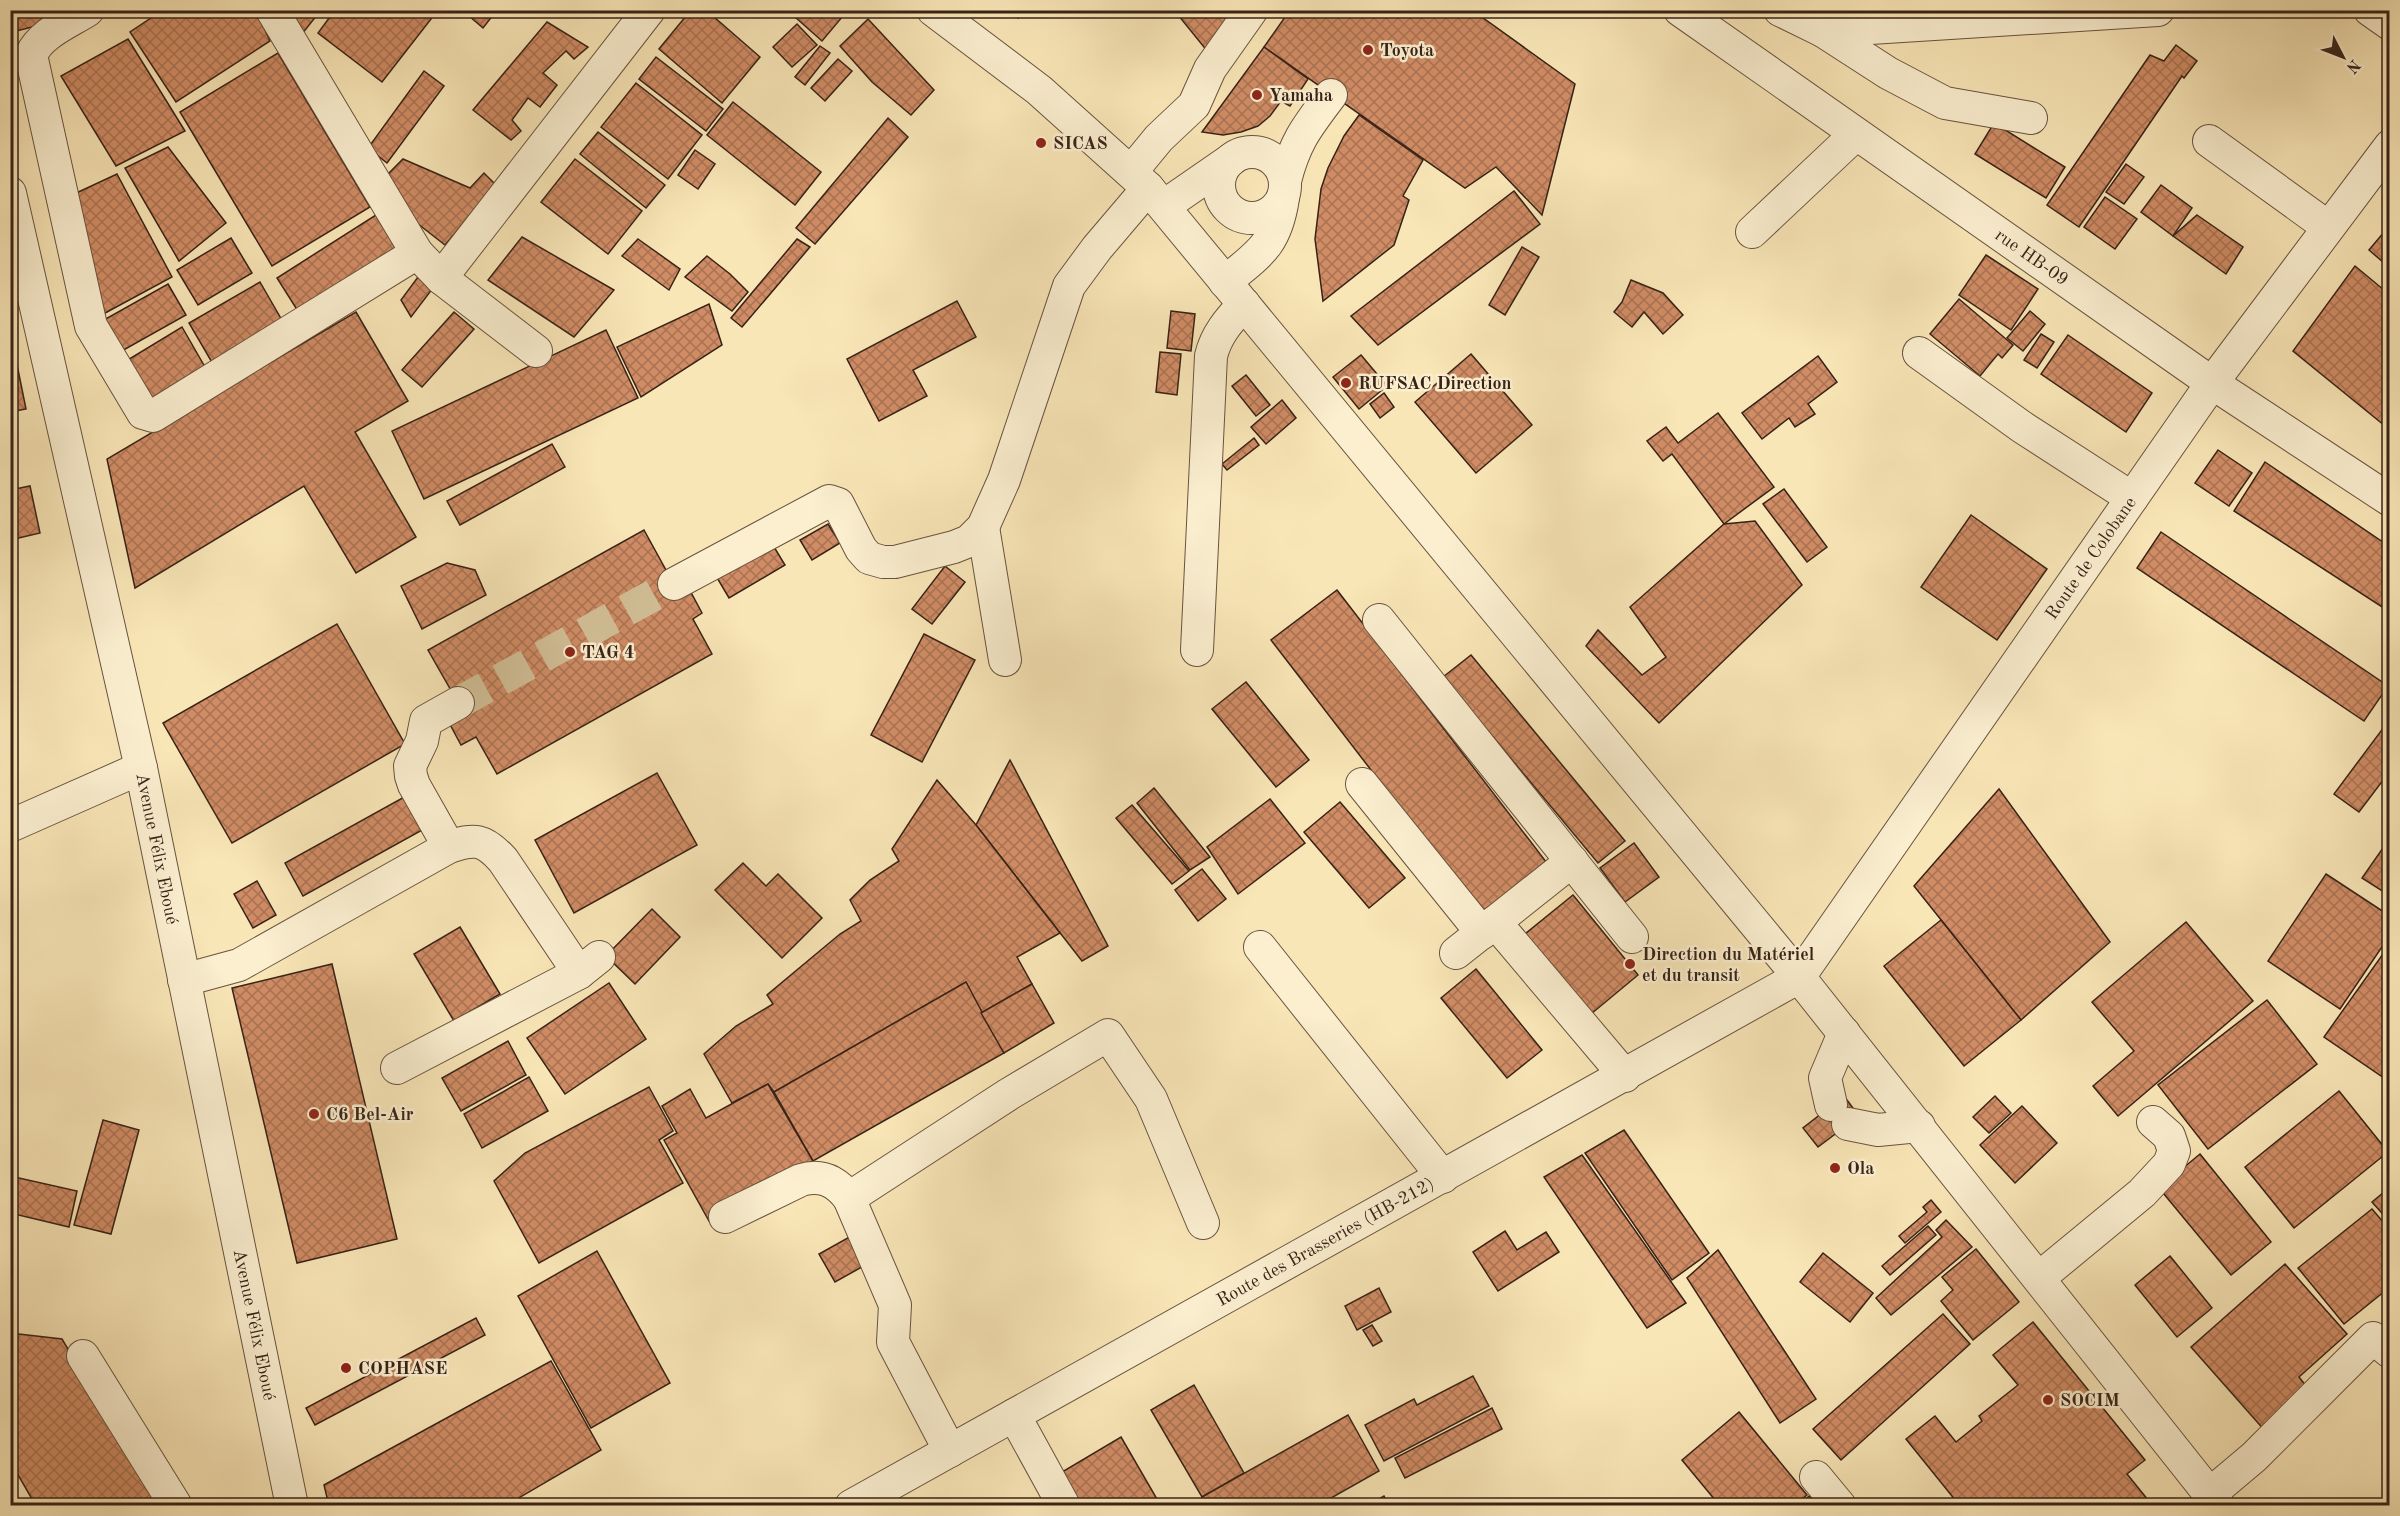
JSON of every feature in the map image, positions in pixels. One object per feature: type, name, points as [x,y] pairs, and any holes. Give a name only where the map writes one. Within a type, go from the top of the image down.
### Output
[{"type":"street","points":[[88,10],[42,39],[36,45],[32,55],[91,327],[143,413],[153,416],[417,253]]},
{"type":"street","points":[[272,10],[417,253],[441,278],[536,351]]},
{"type":"street","points":[[441,278],[649,10]]},
{"type":"street","points":[[933,10],[1039,90],[1148,189],[1799,977],[2214,1500],[2254,1456],[2384,1337]]},
{"type":"street","name":"rue HB-09","points":[[1680,10],[2212,383],[2390,500]]},
{"type":"street","points":[[1780,10],[1823,31],[1888,73],[1945,103],[2031,118]]},
{"type":"street","points":[[1823,31],[2158,10]]},
{"type":"street","points":[[2370,10],[2390,24]]},
{"type":"street","points":[[674,584],[829,501],[838,504],[861,549],[869,558],[883,562],[895,562],[954,548],[969,541],[983,527],[1004,480],[1069,286],[1096,248],[1148,189],[1159,138],[1194,105],[1210,69],[1251,11]]},
{"type":"street","points":[[1197,650],[1211,356],[1214,345],[1226,325],[1235,293],[1280,222],[1291,157],[1302,134],[1331,95]]},
{"type":"street","points":[[1148,189],[1285,143],[1302,134]]},
{"type":"street","points":[[1752,232],[1856,134]]},
{"type":"street","points":[[2209,141],[2328,227]]},
{"type":"street","name":"Route de Colobane","points":[[1799,977],[2212,383],[2390,146]]},
{"type":"street","points":[[1234,214],[1246,219],[1263,217],[1274,210],[1284,189],[1280,168],[1272,158],[1246,155],[1223,170],[1219,188],[1223,202],[1234,214],[1254,230],[1259,254]]},
{"type":"street","name":"Avenue Félix Eboué","points":[[10,193],[141,768],[292,1506]]},
{"type":"street","points":[[1919,352],[2022,427],[2132,498]]},
{"type":"street","points":[[983,527],[1005,660]]},
{"type":"street","points":[[1379,620],[1632,937]]},
{"type":"street","points":[[449,847],[414,785],[410,770],[422,741],[426,721],[458,703]]},
{"type":"street","points":[[10,826],[141,768]]},
{"type":"street","points":[[1362,784],[1489,928],[1625,1076]]},
{"type":"street","points":[[184,980],[239,965],[449,847],[468,840],[477,841],[497,853],[589,965],[397,1068]]},
{"type":"street","points":[[1456,954],[1572,861]]},
{"type":"street","points":[[1260,947],[1443,1177]]},
{"type":"street","name":"Route des Brasseries (HB-212)","points":[[851,1506],[1799,977]]},
{"type":"street","points":[[1844,1033],[1825,1078],[1840,1115],[1878,1130],[1919,1126]]},
{"type":"street","points":[[849,1198],[1009,1094],[1108,1035],[1150,1099],[1203,1223]]},
{"type":"street","points":[[2039,1278],[2109,1222],[2169,1164],[2174,1151],[2169,1136],[2153,1122]]},
{"type":"street","points":[[725,1217],[801,1180],[813,1177],[830,1181],[843,1190],[849,1198],[895,1305],[893,1342],[950,1450]]},
{"type":"street","points":[[83,1356],[176,1506]]},
{"type":"street","points":[[1014,1415],[1052,1501]]},
{"type":"street","points":[[1816,1477],[1840,1506]]},
{"type":"building","points":[[11,10],[49,10],[52,22],[16,31]]},
{"type":"building","points":[[163,10],[256,10],[270,41],[176,102],[130,32]]},
{"type":"building","points":[[292,10],[321,10],[302,34],[285,20]]},
{"type":"building","points":[[335,10],[438,10],[382,82],[318,33]]},
{"type":"building","points":[[462,10],[497,10],[483,28]]},
{"type":"building","points":[[691,10],[706,10],[760,57],[722,103],[659,49]]},
{"type":"building","points":[[802,10],[848,10],[822,41],[796,18]]},
{"type":"building","points":[[1011,10],[1024,10],[1018,18]]},
{"type":"building","points":[[1174,10],[1238,10],[1212,57]]},
{"type":"building","points":[[1264,10],[1278,10],[1273,17]]},
{"type":"building","points":[[1290,10],[1472,10],[1575,84],[1542,215],[1496,167],[1465,188],[1264,47]]},
{"type":"building","points":[[868,19],[934,90],[911,115],[872,82],[840,46]]},
{"type":"building","points":[[547,22],[588,47],[574,59],[566,51],[543,73],[557,85],[540,107],[528,98],[512,120],[521,131],[511,140],[473,110]]},
{"type":"building","points":[[797,24],[817,45],[792,67],[773,47]]},
{"type":"building","points":[[128,39],[185,131],[116,166],[61,76]]},
{"type":"building","points":[[2176,45],[2197,61],[2184,78],[2182,76],[2079,227],[2047,205],[2150,55],[2164,61]]},
{"type":"building","points":[[820,46],[830,53],[805,85],[795,77]]},
{"type":"building","points":[[1264,47],[1308,79],[1290,106],[1281,101],[1270,116],[1258,126],[1241,132],[1223,135],[1202,132]]},
{"type":"building","points":[[278,53],[370,207],[272,266],[180,112]]},
{"type":"building","points":[[656,57],[723,109],[706,131],[639,79]]},
{"type":"building","points":[[838,59],[852,71],[825,101],[811,88]]},
{"type":"building","points":[[424,71],[444,86],[387,163],[368,148]]},
{"type":"building","points":[[636,83],[702,135],[668,179],[601,127]]},
{"type":"building","points":[[733,102],[821,172],[795,205],[707,135]]},
{"type":"building","points":[[1359,115],[1423,160],[1403,196],[1409,200],[1394,245],[1323,301],[1315,239],[1321,189],[1328,168],[1344,136]]},
{"type":"building","points":[[888,118],[908,137],[815,244],[796,228]]},
{"type":"building","points":[[1994,123],[2065,167],[2046,198],[1975,154]]},
{"type":"building","points":[[598,132],[665,185],[646,208],[580,154]]},
{"type":"building","points":[[168,147],[226,223],[179,261],[125,168]]},
{"type":"building","points":[[695,150],[715,164],[698,189],[678,175]]},
{"type":"building","points":[[403,159],[470,188],[484,173],[496,185],[445,245],[399,209],[382,180]]},
{"type":"building","points":[[575,159],[642,211],[608,254],[541,202]]},
{"type":"building","points":[[2126,164],[2144,177],[2124,204],[2106,192]]},
{"type":"building","points":[[117,174],[172,277],[94,319],[72,195]]},
{"type":"building","points":[[2161,185],[2192,208],[2173,236],[2141,212]]},
{"type":"building","points":[[1514,191],[1540,224],[1378,345],[1351,316]]},
{"type":"building","points":[[2105,197],[2137,219],[2115,249],[2084,227]]},
{"type":"building","points":[[379,213],[403,251],[301,316],[277,278]]},
{"type":"building","points":[[2197,215],[2243,247],[2226,274],[2173,236]]},
{"type":"building","points":[[2390,225],[2390,268],[2369,250]]},
{"type":"building","points":[[522,237],[614,290],[574,337],[488,280]]},
{"type":"building","points":[[231,238],[252,273],[198,305],[177,270]]},
{"type":"building","points":[[638,239],[680,269],[669,290],[622,256]]},
{"type":"building","points":[[797,239],[810,247],[742,327],[731,318]]},
{"type":"building","points":[[1522,247],[1539,257],[1505,315],[1489,305]]},
{"type":"building","points":[[1986,255],[2038,289],[2011,330],[1959,295]]},
{"type":"building","points":[[707,256],[748,292],[732,311],[685,277]]},
{"type":"building","points":[[2355,266],[2390,295],[2390,430],[2293,351]]},
{"type":"building","points":[[418,277],[433,288],[411,317],[401,300]]},
{"type":"building","points":[[1631,280],[1663,293],[1683,315],[1663,334],[1644,312],[1632,327],[1614,312],[1622,302]]},
{"type":"building","points":[[260,282],[287,329],[217,371],[189,323]]},
{"type":"building","points":[[168,284],[186,315],[120,352],[102,321]]},
{"type":"building","points":[[1959,299],[2013,345],[2002,358],[1998,354],[1980,376],[1930,334]]},
{"type":"building","points":[[957,301],[976,337],[913,370],[927,396],[879,421],[847,359]]},
{"type":"building","points":[[709,304],[722,345],[641,397],[617,347]]},
{"type":"building","points":[[1171,311],[1195,314],[1191,351],[1167,348]]},
{"type":"building","points":[[2030,311],[2045,324],[2023,351],[2007,338]]},
{"type":"building","points":[[356,312],[408,401],[355,432],[416,537],[356,573],[304,486],[135,588],[107,459]]},
{"type":"building","points":[[454,312],[474,329],[422,387],[402,370]]},
{"type":"building","points":[[182,327],[209,374],[148,410],[121,364]]},
{"type":"building","points":[[10,330],[26,409],[10,412]]},
{"type":"building","points":[[606,330],[638,398],[424,499],[392,431]]},
{"type":"building","points":[[2041,334],[2054,342],[2037,368],[2024,360]]},
{"type":"building","points":[[2068,335],[2152,393],[2126,432],[2041,374]]},
{"type":"building","points":[[1160,352],[1181,354],[1177,395],[1156,392]]},
{"type":"building","points":[[1471,354],[1532,425],[1476,473],[1415,402]]},
{"type":"building","points":[[1361,355],[1387,386],[1359,409],[1333,377]]},
{"type":"building","points":[[1818,356],[1837,382],[1808,404],[1815,414],[1795,427],[1789,418],[1762,439],[1742,413]]},
{"type":"building","points":[[1246,375],[1270,405],[1256,416],[1232,386]]},
{"type":"building","points":[[1384,393],[1394,407],[1380,418],[1370,404]]},
{"type":"building","points":[[1282,400],[1296,418],[1266,444],[1251,427]]},
{"type":"building","points":[[1718,413],[1774,487],[1724,524],[1672,454],[1663,461],[1647,441],[1666,427],[1678,443]]},
{"type":"building","points":[[1254,438],[1259,445],[1227,470],[1222,464]]},
{"type":"building","points":[[552,444],[565,467],[460,525],[447,501]]},
{"type":"building","points":[[2218,450],[2252,473],[2229,506],[2195,483]]},
{"type":"building","points":[[2265,462],[2390,547],[2390,612],[2234,511]]},
{"type":"building","points":[[30,486],[40,533],[10,540],[10,490]]},
{"type":"building","points":[[1784,489],[1827,547],[1807,562],[1763,504]]},
{"type":"building","points":[[1971,515],[2047,569],[1997,640],[1921,587]]},
{"type":"building","points":[[1755,521],[1802,585],[1659,723],[1586,646],[1598,630],[1642,675],[1666,657],[1630,607],[1724,524]]},
{"type":"building","points":[[828,524],[840,543],[812,560],[800,540]]},
{"type":"building","name":"TAG 4","points":[[644,530],[677,590],[687,585],[702,613],[693,619],[712,654],[497,774],[476,737],[461,745],[446,717],[461,708],[428,650]]},
{"type":"building","points":[[2161,532],[2388,686],[2364,721],[2137,568]]},
{"type":"building","points":[[771,542],[785,565],[729,598],[716,576]]},
{"type":"building","points":[[447,563],[475,570],[486,595],[422,629],[401,586]]},
{"type":"building","points":[[945,566],[965,582],[932,624],[912,609]]},
{"type":"building","points":[[1337,590],[1547,863],[1481,913],[1271,640]]},
{"type":"building","points":[[337,624],[405,744],[232,843],[163,723]]},
{"type":"building","points":[[924,634],[975,660],[922,762],[871,735]]},
{"type":"building","points":[[1471,655],[1625,841],[1598,863],[1443,677]]},
{"type":"building","points":[[1246,682],[1309,760],[1276,787],[1212,709]]},
{"type":"building","points":[[2390,719],[2390,771],[2359,812],[2334,794]]},
{"type":"building","points":[[1010,760],[1108,946],[1082,961],[976,825]]},
{"type":"building","points":[[657,773],[697,845],[574,913],[535,840]]},
{"type":"building","points":[[937,780],[976,825],[1060,933],[1017,957],[1032,984],[981,1013],[966,982],[774,1092],[768,1084],[732,1103],[704,1054],[736,1026],[773,1004],[767,995],[840,934],[861,921],[850,900],[870,880],[899,861],[892,849]]},
{"type":"building","points":[[1154,788],[1210,857],[1190,870],[1137,803]]},
{"type":"building","points":[[1999,789],[2110,942],[2021,1020],[1914,886]]},
{"type":"building","points":[[406,796],[424,829],[303,896],[285,863]]},
{"type":"building","points":[[1270,799],[1305,843],[1238,894],[1207,847]]},
{"type":"building","points":[[1340,802],[1405,878],[1369,908],[1304,832]]},
{"type":"building","points":[[1132,805],[1189,871],[1172,884],[1116,818]]},
{"type":"building","points":[[2390,838],[2390,896],[2362,878]]},
{"type":"building","points":[[1634,843],[1659,877],[1625,902],[1600,868]]},
{"type":"building","points":[[743,863],[766,886],[778,874],[822,918],[782,958],[715,890]]},
{"type":"building","points":[[1202,869],[1226,899],[1198,921],[1175,890]]},
{"type":"building","points":[[2326,874],[2390,916],[2390,935],[2340,1009],[2268,961]]},
{"type":"building","points":[[257,881],[276,915],[253,928],[234,894]]},
{"type":"building","points":[[1573,895],[1638,975],[1591,1014],[1525,934]]},
{"type":"building","points":[[652,909],[680,937],[635,984],[606,956]]},
{"type":"building","points":[[1941,920],[2021,1020],[1964,1066],[1884,966]]},
{"type":"building","points":[[2186,922],[2253,1001],[2118,1116],[2093,1086],[2134,1051],[2092,1002]]},
{"type":"building","points":[[460,927],[500,994],[454,1021],[414,954]]},
{"type":"building","points":[[2390,944],[2390,1082],[2324,1037]]},
{"type":"building","name":"C6 Bel-Air","points":[[332,964],[397,1239],[297,1263],[232,988]]},
{"type":"building","points":[[1476,969],[1542,1050],[1507,1078],[1441,998]]},
{"type":"building","points":[[966,982],[1004,1053],[813,1161],[774,1092]]},
{"type":"building","points":[[609,983],[646,1039],[565,1094],[527,1038]]},
{"type":"building","points":[[1032,984],[1054,1023],[1004,1053],[981,1013]]},
{"type":"building","points":[[2267,1000],[2317,1064],[2208,1149],[2158,1085]]},
{"type":"building","points":[[508,1041],[526,1075],[461,1111],[442,1078]]},
{"type":"building","points":[[529,1077],[548,1111],[482,1148],[464,1114]]},
{"type":"building","points":[[768,1084],[813,1161],[709,1221],[664,1140],[677,1133],[662,1106],[690,1089],[706,1118]]},
{"type":"building","points":[[649,1087],[673,1131],[659,1140],[683,1183],[539,1263],[494,1181],[525,1153]]},
{"type":"building","points":[[2339,1091],[2388,1152],[2294,1228],[2245,1167]]},
{"type":"building","points":[[1844,1096],[1859,1116],[1818,1147],[1803,1128]]},
{"type":"building","points":[[1995,1096],[2011,1113],[1989,1133],[1973,1117]]},
{"type":"building","points":[[2022,1106],[2057,1143],[2015,1183],[1980,1145]]},
{"type":"building","points":[[103,1120],[139,1130],[111,1234],[74,1225]]},
{"type":"building","points":[[1624,1130],[1709,1253],[1672,1280],[1585,1153]]},
{"type":"building","points":[[2200,1154],[2271,1242],[2231,1275],[2159,1188]]},
{"type":"building","points":[[1582,1155],[1686,1303],[1647,1328],[1544,1177]]},
{"type":"building","points":[[10,1176],[77,1191],[69,1227],[10,1213]]},
{"type":"building","points":[[2390,1187],[2390,1222],[2372,1202]]},
{"type":"building","points":[[1931,1200],[1941,1212],[1905,1243],[1899,1236],[1927,1212],[1923,1207]]},
{"type":"building","points":[[2372,1209],[2390,1230],[2390,1287],[2344,1324],[2298,1268]]},
{"type":"building","points":[[1946,1220],[1972,1247],[1891,1315],[1876,1298],[1942,1237],[1936,1230]]},
{"type":"building","points":[[1928,1226],[1936,1235],[1890,1275],[1882,1266]]},
{"type":"building","points":[[1505,1231],[1517,1250],[1546,1232],[1559,1252],[1498,1291],[1473,1252]]},
{"type":"building","points":[[853,1235],[869,1263],[835,1282],[819,1254]]},
{"type":"building","points":[[1976,1249],[2019,1302],[1973,1340],[1941,1301],[1953,1290],[1942,1277]]},
{"type":"building","points":[[1718,1250],[1816,1399],[1780,1423],[1687,1278]]},
{"type":"building","points":[[597,1251],[670,1383],[591,1428],[518,1296]]},
{"type":"building","points":[[1823,1253],[1873,1293],[1850,1322],[1800,1282]]},
{"type":"building","points":[[2170,1256],[2212,1308],[2177,1337],[2135,1285]]},
{"type":"building","points":[[2285,1264],[2347,1334],[2299,1377],[2306,1386],[2277,1412],[2283,1418],[2266,1432],[2191,1347]]},
{"type":"building","points":[[1379,1288],[1391,1312],[1357,1330],[1345,1306]]},
{"type":"building","points":[[1943,1314],[1970,1344],[1841,1460],[1813,1429]]},
{"type":"building","points":[[476,1318],[485,1335],[315,1425],[306,1408]]},
{"type":"building","name":"SOCIM","points":[[2033,1322],[2145,1460],[2127,1474],[2153,1506],[1960,1506],[1906,1439],[1935,1416],[1956,1442],[1982,1421],[1979,1416],[2018,1385],[1993,1355]]},
{"type":"building","points":[[1372,1325],[1382,1341],[1373,1346],[1363,1330]]},
{"type":"building","points":[[10,1333],[62,1339],[161,1506],[36,1506],[10,1461]]},
{"type":"building","points":[[551,1361],[601,1450],[505,1506],[329,1506],[324,1485]]},
{"type":"building","points":[[1473,1376],[1489,1406],[1384,1461],[1365,1425],[1414,1399],[1417,1405]]},
{"type":"building","points":[[1194,1385],[1244,1473],[1202,1497],[1151,1410]]},
{"type":"building","points":[[1492,1408],[1502,1429],[1405,1478],[1395,1458]]},
{"type":"building","points":[[1739,1412],[1807,1495],[1794,1506],[1720,1506],[1682,1460]]},
{"type":"building","points":[[1348,1415],[1379,1471],[1317,1506],[1206,1506],[1202,1497]]},
{"type":"building","points":[[1121,1437],[1161,1506],[1074,1506],[1057,1475]]},
{"type":"building","points":[[1384,1496],[1389,1506],[1366,1506]]},
{"type":"building","points":[[1809,1496],[1817,1506],[1798,1506]]},
{"type":"building","points":[[940,1499],[944,1506],[929,1506]]},
{"type":"tunnel","points":[[458,703],[674,584]]},
{"type":"place","name":"Toyota","points":[[1368,50]]},
{"type":"place","name":"Yamaha","points":[[1257,95]]},
{"type":"place","name":"SICAS","points":[[1041,143]]},
{"type":"place","name":"RUFSAC Direction","points":[[1346,383]]},
{"type":"place","name":"TAG 4","points":[[570,652]]},
{"type":"place","name":"Direction du Matériel et du transit","points":[[1630,964]]},
{"type":"place","name":"C6 Bel-Air","points":[[314,1114]]},
{"type":"place","name":"Ola","points":[[1835,1168]]},
{"type":"place","name":"COPHASE","points":[[346,1368]]},
{"type":"place","name":"SOCIM","points":[[2048,1400]]}]
